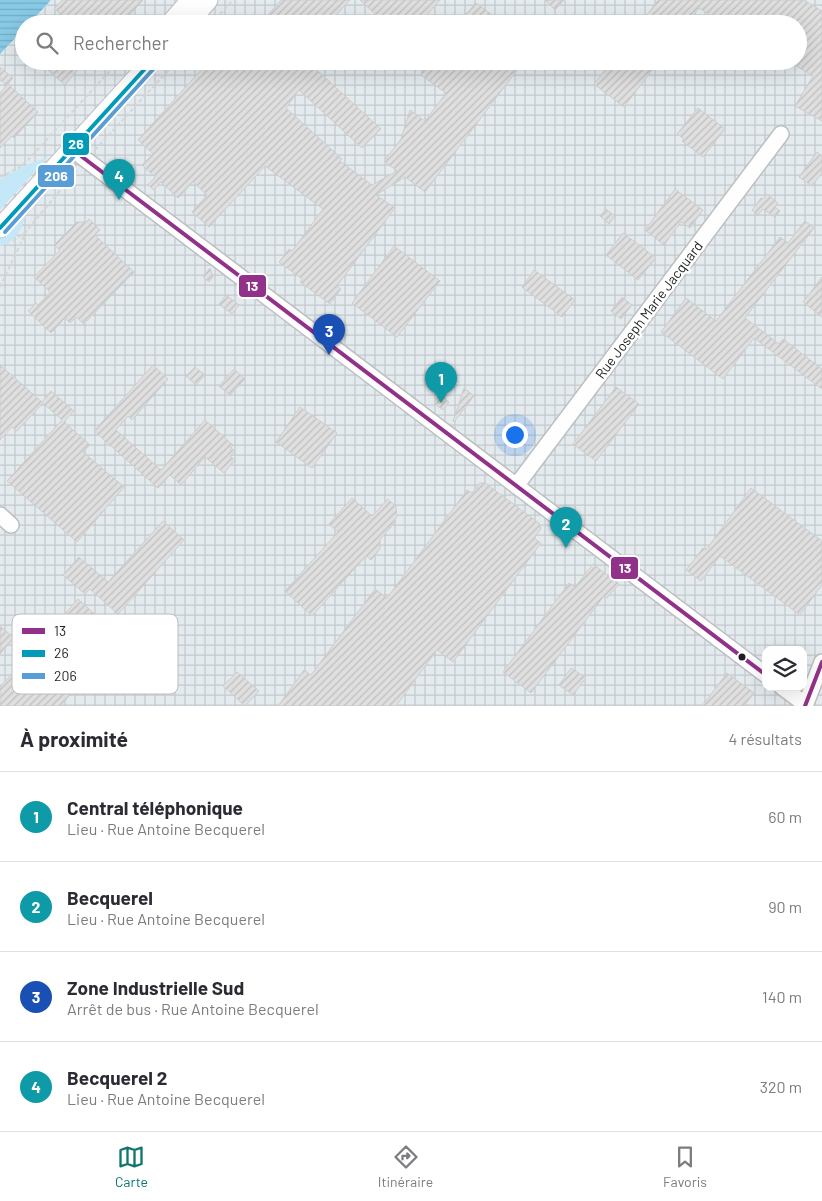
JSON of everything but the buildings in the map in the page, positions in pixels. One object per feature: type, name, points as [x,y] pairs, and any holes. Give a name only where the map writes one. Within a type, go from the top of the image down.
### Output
[{"type":"main road","points":[[178,15],[191,0]]},
{"type":"main road","points":[[194,15],[208,0]]},
{"type":"main road","points":[[0,210],[128,70]]},
{"type":"main road","points":[[6,234],[144,70]]},
{"type":"street","name":"Rue Joseph Marie Jacquard","points":[[516,486],[781,134]]},
{"type":"street","points":[[81,156],[762,672]]},
{"type":"street","points":[[787,691],[805,706],[822,662]]},
{"type":"path","points":[[219,15],[233,0]]},
{"type":"path","points":[[0,177],[28,160],[111,70]]},
{"type":"path","points":[[6,234],[27,230]]},
{"type":"shaded area","points":[[51,0],[822,0],[822,706],[0,706],[0,54],[15,38],[15,70],[807,70],[807,15],[37,15]]},
{"type":"shaded area","points":[[48,157],[0,210],[0,179],[26,165]]},
{"type":"shaded area","points":[[30,195],[25,218],[18,233],[13,239],[0,246],[0,228]]},
{"type":"water","points":[[0,0],[51,0],[37,15],[15,15],[15,38],[0,54]]},
{"type":"transit line","name":"26","points":[[0,228],[144,70]]},
{"type":"transit line","name":"206","points":[[5,232],[152,70]]},
{"type":"transit line","name":"13","points":[[81,156],[762,672]]},
{"type":"transit line","name":"13","points":[[805,706],[822,662]]},
{"type":"place","name":"Becquerel 2","points":[[119,200]]},
{"type":"place","name":"Zone Industrielle Sud","points":[[329,355]]},
{"type":"place","name":"Central téléphonique","points":[[441,403]]},
{"type":"place","name":"Becquerel","points":[[566,548]]}]
